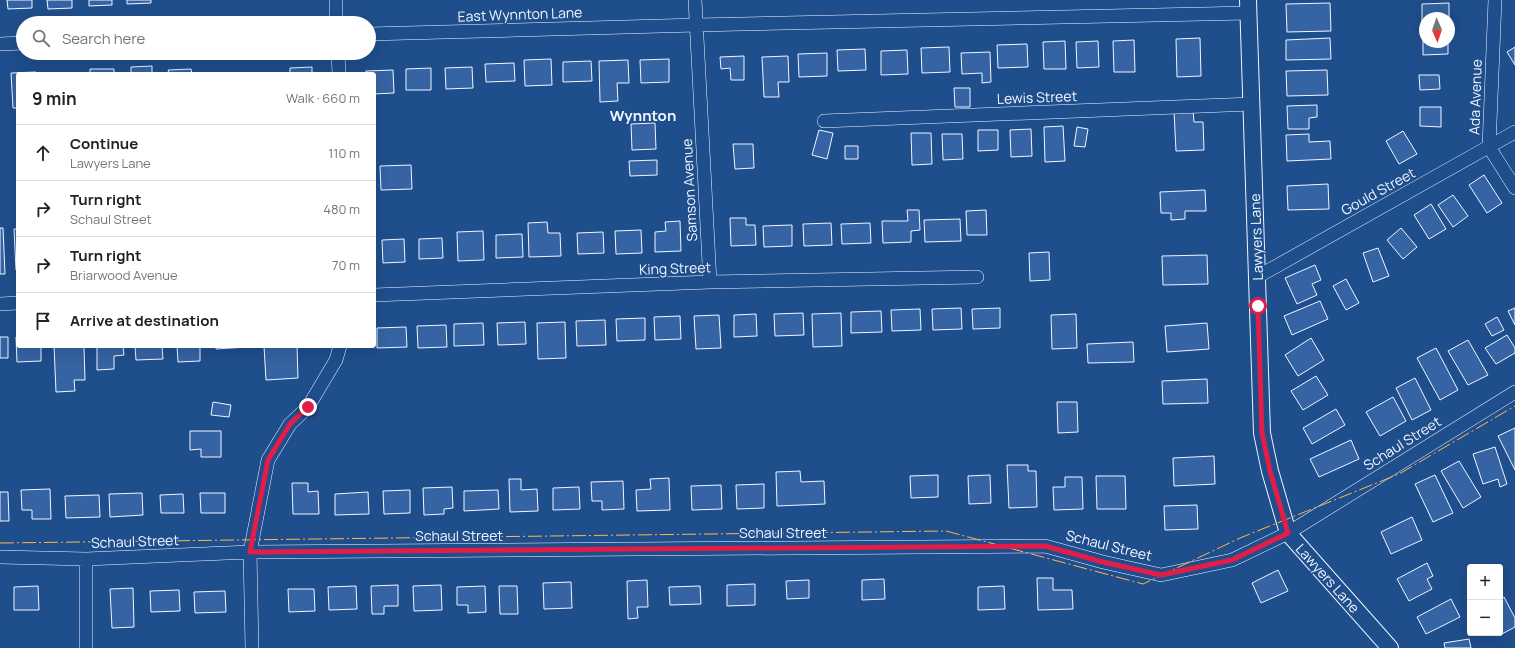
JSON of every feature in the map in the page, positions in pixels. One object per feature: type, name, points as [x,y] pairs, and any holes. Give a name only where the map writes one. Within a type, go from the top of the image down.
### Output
[{"type":"street","points":[[336,0],[336,16]]},
{"type":"street","name":"Samson Avenue","points":[[696,0],[710,282]]},
{"type":"street","name":"Ada Avenue","points":[[1495,0],[1490,147],[1515,188]]},
{"type":"street","name":"East Wynnton Lane","points":[[376,34],[1248,7]]},
{"type":"street","name":"Lawyers Lane","points":[[1248,7],[1262,433],[1270,471],[1288,533],[1390,648]]},
{"type":"street","points":[[0,44],[16,43]]},
{"type":"street","points":[[338,60],[339,72]]},
{"type":"street","name":"Lewis Street","points":[[824,121],[1252,104]]},
{"type":"street","name":"Gould Street","points":[[1257,277],[1515,132]]},
{"type":"street","name":"King Street","points":[[376,295],[710,282],[977,277]]},
{"type":"street","points":[[0,304],[16,303]]},
{"type":"street","points":[[252,648],[250,552],[268,460],[290,424],[308,407],[336,360],[339,348]]},
{"type":"street","name":"Schaul Street","points":[[0,557],[86,559],[250,552],[1045,546],[1103,562],[1161,575],[1232,560],[1288,533],[1515,392]]},
{"type":"street","points":[[86,559],[86,648]]},
{"type":"building","points":[[7,0],[32,0],[32,8],[8,9]]},
{"type":"building","points":[[47,0],[72,0],[72,8],[48,9]]},
{"type":"building","points":[[89,0],[112,0],[112,5],[89,6]]},
{"type":"building","points":[[127,0],[151,0],[151,3],[127,4]]},
{"type":"building","points":[[1330,3],[1331,31],[1287,32],[1286,4]]},
{"type":"building","points":[[1449,3],[1449,12],[1422,12],[1422,4]]},
{"type":"building","points":[[1200,38],[1201,76],[1177,77],[1176,39]]},
{"type":"building","points":[[1330,38],[1331,59],[1286,60],[1286,40]]},
{"type":"building","points":[[1134,40],[1135,72],[1114,72],[1113,41]]},
{"type":"building","points":[[1065,41],[1066,69],[1044,69],[1043,42]]},
{"type":"building","points":[[1098,41],[1099,67],[1077,68],[1076,42]]},
{"type":"building","points":[[1027,44],[1028,67],[998,68],[997,45]]},
{"type":"building","points":[[949,47],[950,72],[922,73],[921,48]]},
{"type":"building","points":[[1515,47],[1515,65],[1507,52]]},
{"type":"building","points":[[1423,48],[1448,48],[1448,54],[1423,55]]},
{"type":"building","points":[[865,49],[866,70],[838,71],[837,50]]},
{"type":"building","points":[[907,50],[908,74],[881,75],[881,51]]},
{"type":"building","points":[[990,52],[991,82],[982,83],[982,73],[962,74],[961,53]]},
{"type":"building","points":[[827,53],[827,76],[799,77],[798,54]]},
{"type":"building","points":[[744,56],[744,80],[731,80],[730,68],[721,69],[720,57]]},
{"type":"building","points":[[788,56],[789,82],[778,82],[779,97],[764,97],[762,57]]},
{"type":"building","points":[[551,59],[552,85],[525,86],[524,60]]},
{"type":"building","points":[[669,59],[669,82],[641,83],[640,60]]},
{"type":"building","points":[[628,60],[629,83],[617,83],[618,101],[600,102],[599,61]]},
{"type":"building","points":[[591,61],[592,81],[563,82],[563,62]]},
{"type":"building","points":[[514,63],[515,81],[486,82],[485,64]]},
{"type":"building","points":[[152,66],[152,72],[131,72],[131,67]]},
{"type":"building","points":[[312,67],[312,72],[290,72],[290,68]]},
{"type":"building","points":[[472,67],[473,88],[446,89],[445,68]]},
{"type":"building","points":[[431,68],[431,90],[406,90],[406,69]]},
{"type":"building","points":[[90,69],[114,69],[114,72],[90,72]]},
{"type":"building","points":[[191,69],[192,72],[168,72],[168,70]]},
{"type":"building","points":[[393,70],[394,93],[376,94],[376,72],[366,71]]},
{"type":"building","points":[[1327,70],[1328,95],[1287,96],[1286,71]]},
{"type":"building","points":[[11,73],[16,73],[16,108],[13,108]]},
{"type":"building","points":[[1419,75],[1439,75],[1440,89],[1420,90]]},
{"type":"building","points":[[954,88],[970,88],[970,107],[955,107]]},
{"type":"building","points":[[1317,105],[1317,117],[1309,118],[1309,129],[1288,129],[1287,106]]},
{"type":"building","points":[[1420,107],[1441,107],[1441,127],[1420,126]]},
{"type":"building","points":[[1193,110],[1194,122],[1203,122],[1204,150],[1176,151],[1174,111]]},
{"type":"building","points":[[655,123],[656,149],[632,150],[631,124]]},
{"type":"building","points":[[1063,126],[1065,161],[1045,162],[1044,127]]},
{"type":"building","points":[[1077,127],[1088,129],[1085,147],[1074,146]]},
{"type":"building","points":[[1031,129],[1032,156],[1011,157],[1010,130]]},
{"type":"building","points":[[819,130],[833,133],[827,159],[812,155]]},
{"type":"building","points":[[978,130],[998,130],[998,150],[978,151]]},
{"type":"building","points":[[1403,131],[1417,154],[1399,164],[1386,141]]},
{"type":"building","points":[[911,133],[931,133],[932,164],[912,165]]},
{"type":"building","points":[[942,134],[962,134],[963,159],[943,160]]},
{"type":"building","points":[[1309,134],[1309,142],[1330,141],[1331,159],[1287,161],[1286,135]]},
{"type":"building","points":[[733,144],[753,144],[754,168],[735,169]]},
{"type":"building","points":[[845,146],[858,146],[858,159],[845,159]]},
{"type":"building","points":[[657,160],[657,175],[630,176],[629,161]]},
{"type":"building","points":[[411,165],[412,189],[381,190],[380,166]]},
{"type":"building","points":[[1484,175],[1502,203],[1487,213],[1469,185]]},
{"type":"building","points":[[1328,184],[1329,209],[1288,210],[1287,186]]},
{"type":"building","points":[[1205,190],[1206,211],[1185,211],[1185,219],[1171,220],[1171,213],[1161,213],[1160,192]]},
{"type":"building","points":[[1453,195],[1468,216],[1453,227],[1438,205]]},
{"type":"building","points":[[1431,204],[1446,229],[1429,239],[1414,215]]},
{"type":"building","points":[[907,210],[919,210],[920,230],[911,231],[911,242],[883,243],[882,221],[908,221]]},
{"type":"building","points":[[986,210],[987,235],[967,235],[966,211]]},
{"type":"building","points":[[730,218],[746,218],[746,225],[755,225],[756,245],[731,246]]},
{"type":"building","points":[[960,219],[961,241],[925,242],[924,220]]},
{"type":"building","points":[[680,221],[681,251],[655,252],[655,232],[666,231],[665,222]]},
{"type":"building","points":[[547,222],[548,233],[560,233],[561,256],[529,257],[528,223]]},
{"type":"building","points":[[831,223],[832,245],[804,246],[803,224]]},
{"type":"building","points":[[870,223],[871,243],[842,244],[841,224]]},
{"type":"building","points":[[792,225],[792,246],[764,247],[763,226]]},
{"type":"building","points":[[0,228],[3,228],[5,274],[0,274]]},
{"type":"building","points":[[1401,228],[1417,247],[1403,259],[1387,240]]},
{"type":"building","points":[[14,229],[16,229],[16,270]]},
{"type":"building","points":[[641,230],[642,253],[616,254],[615,231]]},
{"type":"building","points":[[483,231],[484,260],[458,261],[457,232]]},
{"type":"building","points":[[603,232],[604,253],[578,254],[577,233]]},
{"type":"building","points":[[522,234],[523,257],[496,258],[496,235]]},
{"type":"building","points":[[442,238],[443,258],[419,259],[419,239]]},
{"type":"building","points":[[404,239],[405,262],[383,263],[382,240]]},
{"type":"building","points":[[1378,248],[1389,276],[1373,282],[1363,253]]},
{"type":"building","points":[[1049,252],[1050,280],[1030,281],[1029,253]]},
{"type":"building","points":[[1207,255],[1208,284],[1163,285],[1162,256]]},
{"type":"building","points":[[1315,265],[1321,280],[1312,284],[1317,295],[1297,304],[1285,278]]},
{"type":"building","points":[[1346,279],[1359,303],[1346,310],[1333,286]]},
{"type":"building","points":[[1320,301],[1328,319],[1292,335],[1284,316]]},
{"type":"building","points":[[961,308],[962,329],[933,330],[932,309]]},
{"type":"building","points":[[1000,308],[1000,328],[973,329],[972,309]]},
{"type":"building","points":[[1515,308],[1515,325],[1508,311]]},
{"type":"building","points":[[920,309],[921,330],[892,331],[891,310]]},
{"type":"building","points":[[881,311],[882,332],[851,333],[851,312]]},
{"type":"building","points":[[803,313],[804,335],[775,336],[774,314]]},
{"type":"building","points":[[841,313],[842,346],[813,347],[812,314]]},
{"type":"building","points":[[756,314],[757,336],[734,337],[734,315]]},
{"type":"building","points":[[1076,314],[1077,348],[1052,349],[1051,315]]},
{"type":"building","points":[[719,315],[721,348],[696,349],[694,316]]},
{"type":"building","points":[[680,316],[681,339],[655,340],[654,317]]},
{"type":"building","points":[[1497,317],[1504,330],[1492,336],[1485,324]]},
{"type":"building","points":[[645,318],[645,340],[617,341],[616,319]]},
{"type":"building","points":[[605,320],[606,345],[577,346],[576,321]]},
{"type":"building","points":[[525,322],[526,344],[498,345],[497,323]]},
{"type":"building","points":[[565,322],[566,358],[538,359],[537,323]]},
{"type":"building","points":[[483,323],[484,345],[454,346],[454,324]]},
{"type":"building","points":[[1207,323],[1209,349],[1167,352],[1165,326]]},
{"type":"building","points":[[446,325],[447,347],[418,348],[417,326]]},
{"type":"building","points":[[406,327],[407,347],[377,348],[377,328]]},
{"type":"building","points":[[1507,335],[1515,348],[1515,353],[1496,364],[1485,348]]},
{"type":"building","points":[[0,337],[8,337],[8,358],[0,358]]},
{"type":"building","points":[[1311,338],[1324,360],[1298,376],[1285,355]]},
{"type":"building","points":[[1468,340],[1488,375],[1468,385],[1448,351]]},
{"type":"building","points":[[1133,342],[1134,362],[1088,363],[1087,344]]},
{"type":"building","points":[[16,348],[41,348],[41,361],[17,362]]},
{"type":"building","points":[[54,348],[84,348],[85,380],[74,380],[75,391],[56,392]]},
{"type":"building","points":[[97,348],[123,348],[124,355],[114,356],[114,369],[97,370]]},
{"type":"building","points":[[135,348],[162,348],[163,359],[136,360]]},
{"type":"building","points":[[177,348],[200,348],[200,361],[178,362]]},
{"type":"building","points":[[264,348],[297,348],[298,378],[266,380]]},
{"type":"building","points":[[1436,348],[1458,390],[1440,400],[1417,358]]},
{"type":"building","points":[[1316,376],[1328,395],[1303,410],[1291,391]]},
{"type":"building","points":[[1415,378],[1431,410],[1412,420],[1396,388]]},
{"type":"building","points":[[1207,379],[1208,403],[1163,404],[1162,381]]},
{"type":"building","points":[[1393,397],[1406,421],[1380,436],[1366,412]]},
{"type":"building","points":[[213,402],[231,405],[229,417],[211,415]]},
{"type":"building","points":[[1057,402],[1077,402],[1078,432],[1058,433]]},
{"type":"building","points":[[1336,409],[1345,425],[1312,444],[1303,428]]},
{"type":"building","points":[[1515,428],[1515,470],[1498,436]]},
{"type":"building","points":[[190,431],[221,431],[221,457],[201,457],[201,449],[190,450]]},
{"type":"building","points":[[1351,440],[1359,459],[1319,477],[1310,459]]},
{"type":"building","points":[[1495,447],[1507,484],[1500,487],[1498,479],[1483,484],[1473,454]]},
{"type":"building","points":[[1214,456],[1215,484],[1174,486],[1173,458]]},
{"type":"building","points":[[1459,461],[1481,497],[1463,508],[1441,471]]},
{"type":"building","points":[[1007,465],[1028,465],[1028,471],[1036,471],[1037,507],[1009,508]]},
{"type":"building","points":[[800,471],[801,482],[824,481],[825,504],[777,506],[776,472]]},
{"type":"building","points":[[938,475],[938,497],[911,498],[910,476]]},
{"type":"building","points":[[990,475],[991,503],[969,504],[968,476]]},
{"type":"building","points":[[1435,475],[1453,513],[1433,522],[1415,484]]},
{"type":"building","points":[[1096,476],[1125,476],[1126,509],[1097,509]]},
{"type":"building","points":[[1065,477],[1082,477],[1083,509],[1054,510],[1053,487],[1065,487]]},
{"type":"building","points":[[669,478],[670,510],[637,511],[636,490],[651,489],[650,479]]},
{"type":"building","points":[[509,479],[521,479],[521,490],[537,489],[538,511],[510,512]]},
{"type":"building","points":[[623,481],[624,509],[602,510],[602,501],[592,501],[591,482]]},
{"type":"building","points":[[292,483],[308,483],[308,492],[318,491],[319,514],[293,514]]},
{"type":"building","points":[[764,484],[764,508],[737,509],[736,485]]},
{"type":"building","points":[[721,485],[722,509],[692,510],[691,486]]},
{"type":"building","points":[[452,487],[453,508],[444,509],[444,514],[424,515],[423,488]]},
{"type":"building","points":[[579,487],[580,509],[553,510],[553,488]]},
{"type":"building","points":[[50,489],[51,519],[32,519],[32,510],[22,510],[21,490]]},
{"type":"building","points":[[410,490],[410,513],[384,514],[383,491]]},
{"type":"building","points":[[498,490],[499,509],[464,511],[464,491]]},
{"type":"building","points":[[0,492],[8,492],[9,521],[0,521]]},
{"type":"building","points":[[368,492],[369,514],[335,515],[335,494]]},
{"type":"building","points":[[142,493],[143,515],[110,517],[109,494]]},
{"type":"building","points":[[200,493],[225,493],[225,513],[201,513]]},
{"type":"building","points":[[183,494],[184,513],[161,513],[160,495]]},
{"type":"building","points":[[99,495],[100,517],[66,518],[65,496]]},
{"type":"building","points":[[1197,505],[1198,529],[1165,530],[1164,506]]},
{"type":"building","points":[[1412,517],[1422,540],[1391,554],[1381,532]]},
{"type":"building","points":[[1427,563],[1433,576],[1427,579],[1432,589],[1409,601],[1397,579]]},
{"type":"building","points":[[1278,570],[1288,591],[1261,603],[1252,583]]},
{"type":"building","points":[[1037,578],[1053,578],[1053,590],[1072,590],[1073,609],[1038,610]]},
{"type":"building","points":[[884,579],[885,599],[862,600],[862,580]]},
{"type":"building","points":[[647,580],[648,607],[637,607],[638,618],[628,619],[627,581]]},
{"type":"building","points":[[809,580],[809,598],[787,599],[786,581]]},
{"type":"building","points":[[571,582],[572,608],[544,609],[543,583]]},
{"type":"building","points":[[755,584],[755,605],[727,606],[727,585]]},
{"type":"building","points":[[398,585],[398,606],[384,606],[384,614],[372,614],[371,586]]},
{"type":"building","points":[[441,585],[442,610],[414,611],[413,586]]},
{"type":"building","points":[[38,586],[39,610],[14,610],[14,587]]},
{"type":"building","points":[[356,586],[357,609],[329,610],[328,587]]},
{"type":"building","points":[[485,586],[486,612],[468,613],[468,605],[457,605],[457,587]]},
{"type":"building","points":[[499,586],[517,586],[518,614],[500,614]]},
{"type":"building","points":[[700,586],[701,604],[670,605],[669,587]]},
{"type":"building","points":[[1004,586],[1005,609],[978,610],[978,587]]},
{"type":"building","points":[[133,588],[134,627],[112,628],[110,589]]},
{"type":"building","points":[[288,589],[314,589],[315,611],[289,612]]},
{"type":"building","points":[[179,590],[180,611],[151,612],[150,591]]},
{"type":"building","points":[[225,591],[226,612],[195,613],[194,592]]},
{"type":"building","points":[[1503,598],[1515,618],[1515,627],[1503,633],[1503,600]]},
{"type":"building","points":[[1451,599],[1460,617],[1426,634],[1417,617]]},
{"type":"building","points":[[1469,639],[1471,648],[1445,648],[1444,643]]},
{"type":"power","points":[[0,543],[946,531],[1143,584],[1240,538],[1399,474],[1515,406]]},
{"type":"district","name":"Wynnton","points":[[643,115]]},
{"type":"route","points":[[308,407],[290,424],[268,460],[250,552],[1045,546],[1103,562],[1161,575],[1232,560],[1288,533],[1270,471],[1262,433],[1258,306]]}]
